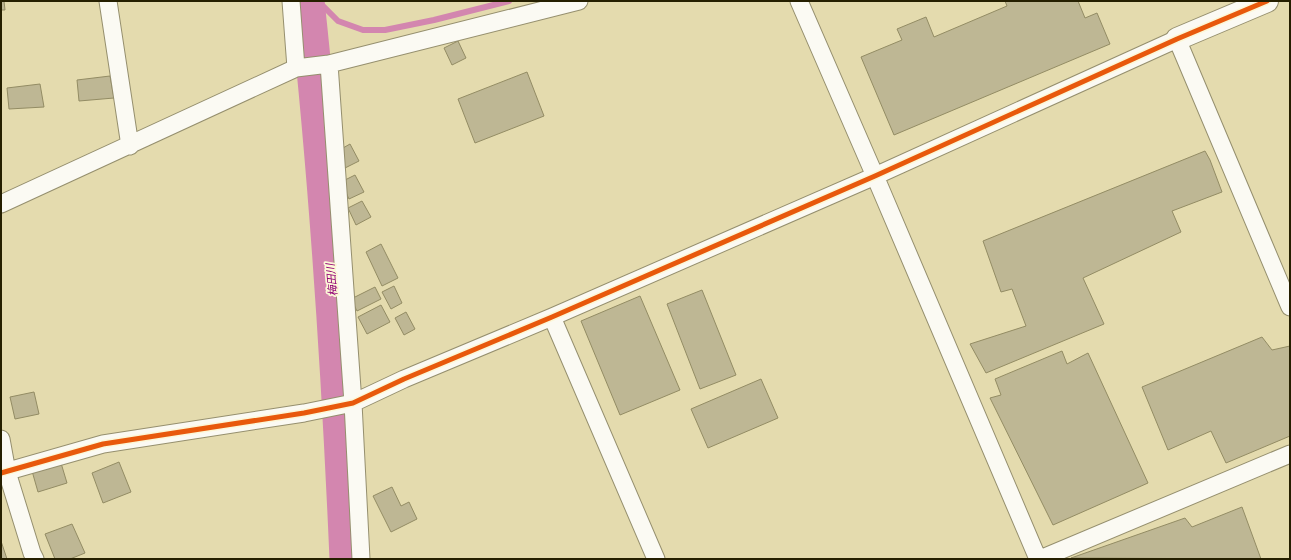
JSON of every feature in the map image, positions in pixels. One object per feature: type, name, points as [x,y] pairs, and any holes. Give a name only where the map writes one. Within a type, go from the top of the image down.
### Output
[{"type":"street","points":[[108,1],[130,146]]},
{"type":"street","points":[[291,1],[296,68]]},
{"type":"street","points":[[1,204],[130,146],[296,68],[329,64],[580,1]]},
{"type":"street","points":[[799,1],[1039,559],[1290,454]]},
{"type":"street","points":[[4,472],[103,444],[304,413],[353,403],[404,379],[552,317],[875,176],[1177,39],[1267,1]]},
{"type":"street","points":[[1177,39],[1290,307]]},
{"type":"street","points":[[329,64],[353,403],[361,559]]},
{"type":"street","points":[[552,317],[656,559]]},
{"type":"street","points":[[1,439],[4,472],[35,559]]},
{"type":"building","points":[[1,1],[4,1],[5,10],[1,10]]},
{"type":"building","points":[[1005,1],[1078,1],[1085,18],[1097,13],[1110,44],[894,135],[861,57],[902,40],[897,29],[926,17],[934,37],[1007,6]]},
{"type":"building","points":[[458,41],[466,58],[452,65],[444,48]]},
{"type":"building","points":[[527,72],[544,116],[475,143],[458,99]]},
{"type":"building","points":[[110,76],[114,98],[79,101],[77,80]]},
{"type":"building","points":[[40,84],[44,107],[9,109],[7,88]]},
{"type":"building","points":[[350,144],[359,161],[345,168],[336,152]]},
{"type":"building","points":[[1205,151],[1222,192],[1172,211],[1181,232],[1083,278],[1104,324],[986,373],[970,344],[1026,326],[1012,289],[1001,292],[983,241]]},
{"type":"building","points":[[355,175],[364,192],[349,199],[341,182]]},
{"type":"building","points":[[362,201],[371,217],[356,225],[348,208]]},
{"type":"building","points":[[381,244],[398,278],[382,286],[366,252]]},
{"type":"building","points":[[394,286],[402,303],[391,309],[382,292]]},
{"type":"building","points":[[375,287],[381,299],[357,311],[351,299]]},
{"type":"building","points":[[702,290],[736,375],[700,389],[667,304]]},
{"type":"building","points":[[640,296],[680,390],[620,415],[581,321]]},
{"type":"building","points":[[381,305],[390,322],[367,334],[358,317]]},
{"type":"building","points":[[406,312],[415,329],[404,335],[395,318]]},
{"type":"building","points":[[1262,337],[1272,350],[1290,346],[1290,436],[1226,463],[1211,431],[1168,450],[1142,387]]},
{"type":"building","points":[[1062,351],[1067,364],[1088,353],[1148,483],[1053,525],[990,398],[1001,395],[995,379]]},
{"type":"building","points":[[761,379],[778,418],[708,448],[691,409]]},
{"type":"building","points":[[34,392],[39,414],[15,419],[10,397]]},
{"type":"building","points":[[119,462],[131,492],[103,503],[92,473]]},
{"type":"building","points":[[61,463],[67,483],[38,492],[32,471]]},
{"type":"building","points":[[392,487],[401,506],[409,502],[417,519],[391,532],[373,496]]},
{"type":"building","points":[[1242,507],[1261,559],[1071,558],[1185,518],[1192,527]]},
{"type":"building","points":[[72,524],[85,553],[70,559],[55,559],[45,534]]},
{"type":"building","points":[[1,541],[7,559],[1,559]]},
{"type":"waterway","name":"梅田川","points":[[307,1],[321,140],[332,280],[347,559]]},
{"type":"waterway","points":[[318,1],[338,21],[363,30],[385,30],[434,20],[509,1]]},
{"type":"cycle path","points":[[1,473],[103,444],[304,413],[353,403],[404,379],[552,317],[875,176],[1177,39],[1267,1]]}]
